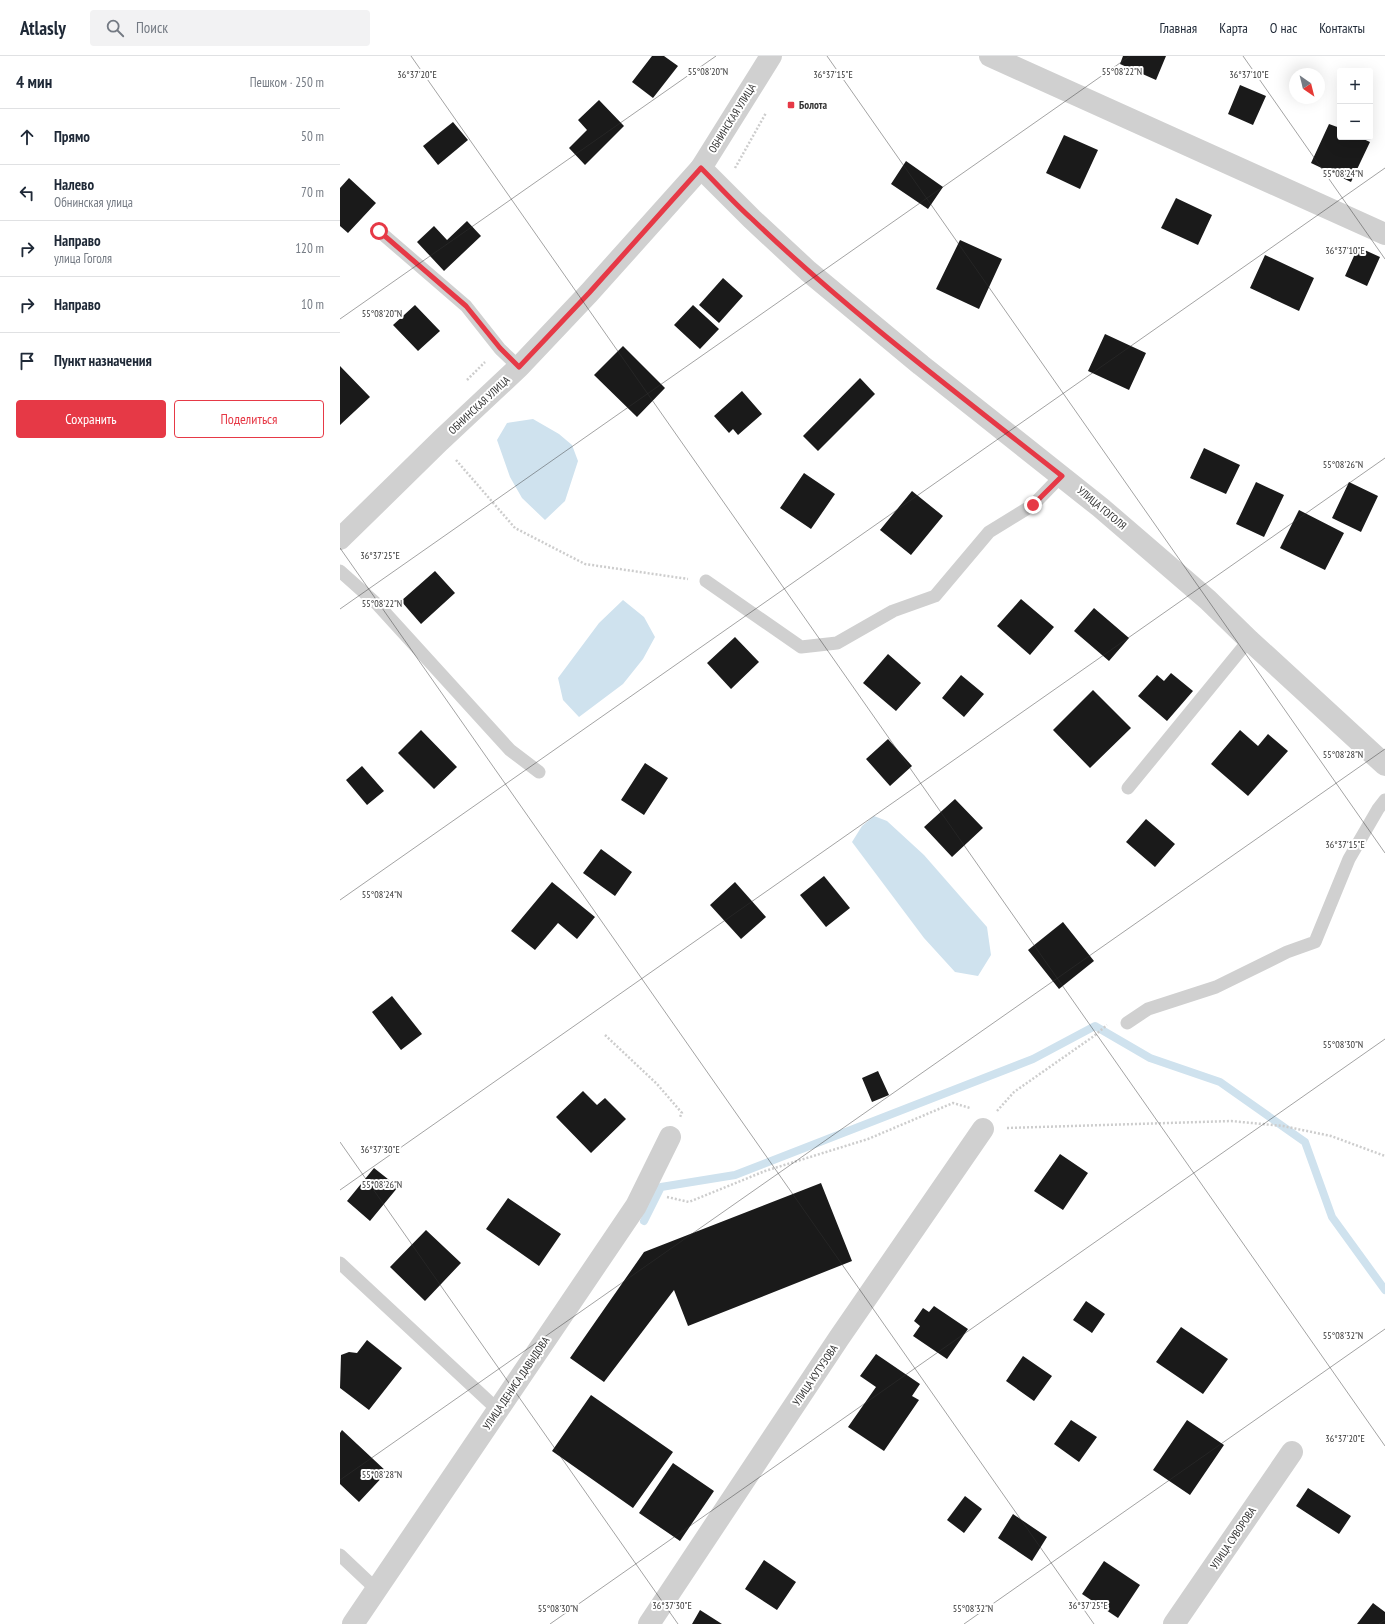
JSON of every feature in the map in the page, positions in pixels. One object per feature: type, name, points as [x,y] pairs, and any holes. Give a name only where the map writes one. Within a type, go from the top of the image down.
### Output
[{"type":"street","name":"ОБНИНСКАЯ УЛИЦА","points":[[340,539],[440,441],[519,367],[589,293],[701,168],[771,56]]},
{"type":"street","points":[[990,56],[1385,234]]},
{"type":"street","name":"УЛИЦА ГОГОЛЯ","points":[[701,168],[752,219],[808,271],[915,360],[1062,476],[1208,600],[1249,640],[1385,765]]},
{"type":"street","name":"УЛИЦА КУТУЗОВА","points":[[649,1624],[839,1338],[983,1129]]},
{"type":"street","name":"УЛИЦА ДЕНИСА ДАВЫДОВА","points":[[352,1624],[636,1206],[670,1137]]},
{"type":"street","name":"УЛИЦА СУВОРОВА","points":[[1174,1624],[1292,1452]]},
{"type":"lane","points":[[379,231],[466,306],[500,348],[519,367]]},
{"type":"lane","points":[[706,581],[802,647],[838,643],[893,611],[935,596],[989,532],[1033,505],[1062,476]]},
{"type":"lane","points":[[340,571],[378,605],[510,750],[539,772]]},
{"type":"lane","points":[[1128,788],[1249,640]]},
{"type":"lane","points":[[1127,1023],[1148,1009],[1216,987],[1287,952],[1315,942],[1349,859],[1378,809],[1385,800]]},
{"type":"lane","points":[[340,1263],[498,1410]]},
{"type":"lane","points":[[340,1555],[376,1589]]},
{"type":"path","points":[[722,190],[770,107]]},
{"type":"path","points":[[465,381],[500,348]]},
{"type":"path","points":[[440,441],[515,528],[585,564],[706,581]]},
{"type":"path","points":[[983,1129],[1014,1092],[1094,1036],[1110,1022]]},
{"type":"path","points":[[605,1035],[657,1084],[682,1114],[670,1137]]},
{"type":"path","points":[[645,1189],[658,1195],[689,1202],[765,1171],[868,1139],[952,1103],[978,1111],[983,1129]]},
{"type":"path","points":[[983,1129],[1231,1121],[1283,1126],[1331,1136],[1385,1156]]},
{"type":"water","points":[[533,419],[559,434],[572,445],[578,461],[565,501],[545,520],[522,498],[510,477],[497,440],[507,423]]},
{"type":"water","points":[[623,600],[644,617],[655,637],[643,659],[623,684],[579,717],[563,700],[558,678],[599,623]]},
{"type":"water","points":[[874,816],[887,821],[924,855],[987,927],[991,955],[978,976],[955,972],[924,938],[852,842],[862,826]]},
{"type":"building","points":[[652,56],[664,56],[678,66],[653,98],[632,82]]},
{"type":"building","points":[[1123,56],[1166,56],[1156,80],[1120,64]]},
{"type":"building","points":[[1240,85],[1266,96],[1253,125],[1228,114]]},
{"type":"building","points":[[599,100],[624,126],[585,165],[569,148],[587,130],[578,120]]},
{"type":"building","points":[[453,122],[468,140],[438,165],[423,146]]},
{"type":"building","points":[[1329,124],[1337,127],[1337,140],[1366,140],[1370,142],[1351,182],[1311,163]]},
{"type":"building","points":[[1064,135],[1098,150],[1080,189],[1046,173]]},
{"type":"building","points":[[906,161],[943,187],[928,209],[891,184]]},
{"type":"building","points":[[349,178],[376,203],[348,233],[340,226],[340,188]]},
{"type":"building","points":[[1176,198],[1212,215],[1198,245],[1161,228]]},
{"type":"building","points":[[467,221],[481,236],[444,271],[417,242],[434,226],[447,240]]},
{"type":"building","points":[[960,240],[1002,259],[979,309],[936,289]]},
{"type":"building","points":[[1358,247],[1380,257],[1367,286],[1345,276]]},
{"type":"building","points":[[1265,255],[1314,278],[1299,311],[1250,288]]},
{"type":"building","points":[[723,278],[743,296],[719,323],[699,305]]},
{"type":"building","points":[[415,305],[440,331],[418,351],[393,325]]},
{"type":"building","points":[[693,305],[719,329],[700,349],[674,325]]},
{"type":"building","points":[[1105,334],[1146,353],[1129,390],[1088,371]]},
{"type":"building","points":[[623,346],[665,388],[637,417],[594,375]]},
{"type":"building","points":[[340,366],[370,397],[340,425]]},
{"type":"building","points":[[860,378],[875,394],[818,451],[803,436]]},
{"type":"building","points":[[742,391],[762,414],[738,435],[733,429],[729,433],[714,416]]},
{"type":"building","points":[[1204,448],[1240,465],[1226,494],[1190,478]]},
{"type":"building","points":[[804,473],[835,494],[811,529],[780,508]]},
{"type":"building","points":[[1256,482],[1284,495],[1264,537],[1236,524]]},
{"type":"building","points":[[1349,482],[1378,496],[1361,532],[1332,518]]},
{"type":"building","points":[[912,491],[943,516],[911,555],[880,530]]},
{"type":"building","points":[[1299,510],[1344,533],[1325,570],[1280,548]]},
{"type":"building","points":[[435,571],[455,593],[421,624],[401,601]]},
{"type":"building","points":[[1021,599],[1054,627],[1030,655],[997,626]]},
{"type":"building","points":[[1094,608],[1129,638],[1109,661],[1074,631]]},
{"type":"building","points":[[735,637],[759,662],[731,689],[707,663]]},
{"type":"building","points":[[888,654],[921,683],[896,711],[863,683]]},
{"type":"building","points":[[1171,673],[1193,691],[1167,721],[1138,696],[1157,675],[1164,681]]},
{"type":"building","points":[[961,675],[984,694],[964,717],[942,698]]},
{"type":"building","points":[[1093,690],[1131,728],[1090,768],[1053,730]]},
{"type":"building","points":[[421,730],[457,767],[434,789],[398,753]]},
{"type":"building","points":[[1240,730],[1258,746],[1268,734],[1288,751],[1248,796],[1211,764]]},
{"type":"building","points":[[888,739],[912,766],[890,786],[866,759]]},
{"type":"building","points":[[645,763],[668,778],[644,815],[621,800]]},
{"type":"building","points":[[362,766],[384,791],[367,805],[346,780]]},
{"type":"building","points":[[955,799],[983,828],[952,857],[924,827]]},
{"type":"building","points":[[1146,819],[1175,844],[1155,867],[1126,842]]},
{"type":"building","points":[[601,849],[632,872],[615,896],[583,873]]},
{"type":"building","points":[[824,876],[850,908],[826,927],[800,895]]},
{"type":"building","points":[[552,882],[595,917],[577,939],[558,923],[535,950],[511,931]]},
{"type":"building","points":[[735,882],[766,917],[741,939],[710,905]]},
{"type":"building","points":[[1063,922],[1094,961],[1059,989],[1028,950]]},
{"type":"building","points":[[392,996],[422,1034],[401,1050],[372,1012]]},
{"type":"building","points":[[878,1071],[889,1095],[872,1102],[862,1078]]},
{"type":"building","points":[[583,1091],[597,1105],[605,1098],[626,1119],[591,1153],[556,1117]]},
{"type":"building","points":[[1060,1154],[1088,1173],[1063,1210],[1034,1191]]},
{"type":"building","points":[[374,1168],[398,1187],[370,1221],[347,1201]]},
{"type":"building","points":[[821,1183],[852,1261],[688,1326],[674,1290],[604,1382],[570,1358],[644,1252]]},
{"type":"building","points":[[508,1198],[561,1234],[539,1266],[486,1229]]},
{"type":"building","points":[[426,1230],[461,1263],[425,1301],[390,1267]]},
{"type":"building","points":[[1086,1301],[1105,1314],[1092,1333],[1073,1320]]},
{"type":"building","points":[[934,1306],[968,1329],[947,1359],[913,1336],[920,1326],[914,1321],[923,1308],[929,1312]]},
{"type":"building","points":[[1181,1327],[1228,1359],[1203,1394],[1156,1362]]},
{"type":"building","points":[[367,1340],[402,1368],[369,1410],[340,1388],[341,1355],[349,1352],[357,1353]]},
{"type":"building","points":[[876,1354],[920,1384],[912,1396],[919,1400],[884,1451],[848,1427],[876,1387],[860,1376]]},
{"type":"building","points":[[1023,1356],[1052,1376],[1034,1401],[1006,1381]]},
{"type":"building","points":[[591,1395],[673,1452],[633,1508],[552,1451]]},
{"type":"building","points":[[1071,1420],[1097,1437],[1079,1462],[1054,1444]]},
{"type":"building","points":[[1187,1420],[1224,1445],[1190,1495],[1153,1470]]},
{"type":"building","points":[[342,1430],[387,1472],[359,1502],[340,1484],[340,1433]]},
{"type":"building","points":[[673,1463],[714,1491],[680,1541],[639,1513]]},
{"type":"building","points":[[1308,1488],[1351,1516],[1339,1534],[1296,1506]]},
{"type":"building","points":[[965,1496],[982,1509],[964,1533],[947,1520]]},
{"type":"building","points":[[1013,1514],[1047,1537],[1032,1561],[998,1538]]},
{"type":"building","points":[[764,1560],[796,1582],[777,1610],[745,1589]]},
{"type":"building","points":[[1104,1561],[1140,1585],[1118,1618],[1082,1594]]},
{"type":"building","points":[[1373,1603],[1385,1612],[1385,1624],[1357,1624]]},
{"type":"building","points":[[700,1610],[722,1624],[692,1624]]},
{"type":"waterway","points":[[644,1221],[661,1187],[735,1175],[1033,1059],[1095,1026],[1150,1058],[1220,1082],[1305,1142],[1332,1217],[1385,1290]]},
{"type":"place","name":"Болота","points":[[791,105]]},
{"type":"route","points":[[379,231],[466,306],[500,348],[519,367],[589,293],[701,168],[752,219],[808,271],[920,365],[1062,476],[1033,505]]}]
